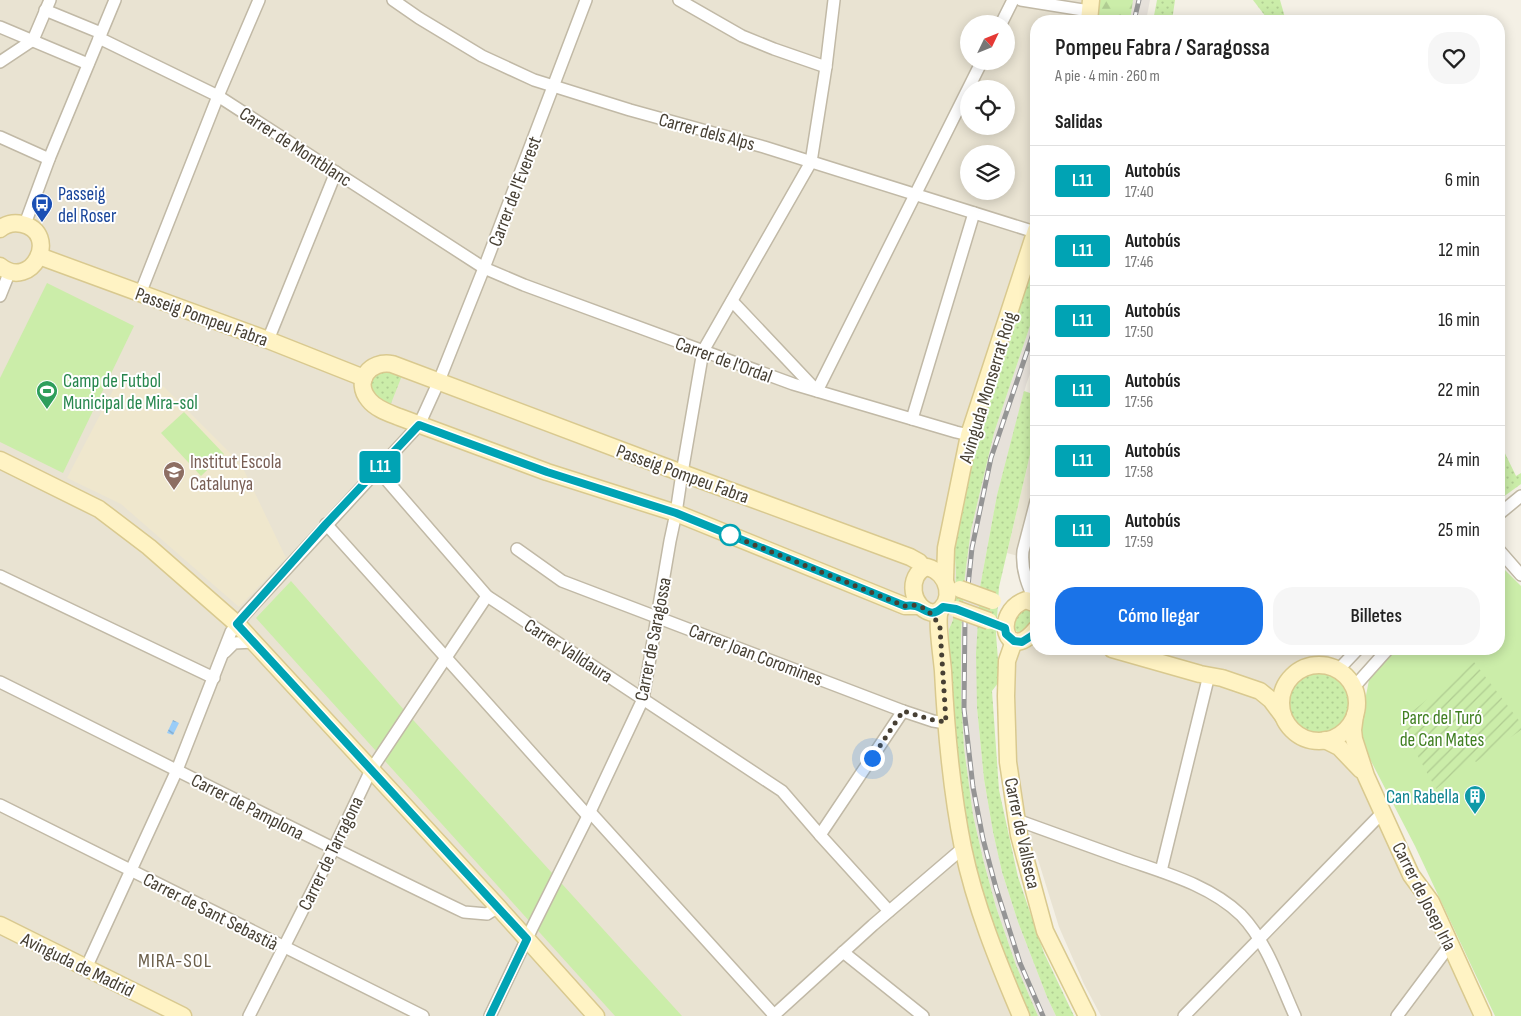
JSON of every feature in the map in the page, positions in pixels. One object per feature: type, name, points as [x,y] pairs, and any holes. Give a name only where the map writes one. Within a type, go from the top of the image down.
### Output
[{"type":"street","points":[[25,224],[49,159],[114,0]]},
{"type":"street","points":[[140,294],[218,96],[259,0]]},
{"type":"street","name":"Carrer dels Alps","points":[[393,0],[482,56],[534,80],[630,110],[764,147],[1030,229]]},
{"type":"street","name":"Carrer de l'Everest","points":[[439,381],[586,0]]},
{"type":"street","points":[[679,0],[742,36],[826,67]]},
{"type":"street","points":[[811,162],[834,0]]},
{"type":"street","points":[[1006,15],[1013,0]]},
{"type":"street","points":[[1021,0],[1088,11]]},
{"type":"street","points":[[0,62],[33,40],[48,5]]},
{"type":"street","name":"Carrer de Montblanc","points":[[48,5],[100,35],[218,96],[484,268]]},
{"type":"street","points":[[0,27],[88,64]]},
{"type":"street","points":[[732,301],[817,391],[977,70]]},
{"type":"street","points":[[0,137],[49,159]]},
{"type":"street","name":"Carrer de Saragossa","points":[[490,1016],[643,699],[704,351],[811,162]]},
{"type":"street","points":[[268,340],[336,172]]},
{"type":"street","points":[[912,419],[974,213]]},
{"type":"street","points":[[0,229],[10,223],[25,224],[39,237],[40,244],[39,256],[36,262],[24,271],[5,268],[0,296]]},
{"type":"street","name":"Avinguda Monserrat Roig","points":[[950,583],[946,548],[969,434],[1030,249]]},
{"type":"street","name":"Passeig Pompeu Fabra","points":[[39,256],[268,340],[364,378],[367,372],[374,366],[379,363],[386,363],[439,381],[910,557],[927,568]]},
{"type":"street","name":"Carrer de l'Ordal","points":[[484,268],[524,285],[817,391],[956,432],[969,434]]},
{"type":"street","points":[[364,378],[362,384],[369,401],[375,406],[419,425],[547,472],[676,513],[905,606],[938,609],[989,621],[1022,642],[1030,636]]},
{"type":"street","points":[[86,968],[177,770],[231,632],[326,524],[419,425],[439,381]]},
{"type":"street","points":[[0,460],[99,509],[149,547],[237,624],[596,1016]]},
{"type":"street","name":"Carrer Valldaura","points":[[377,469],[487,596],[782,791],[889,911]]},
{"type":"street","points":[[1505,509],[1521,496]]},
{"type":"street","points":[[326,524],[446,659],[774,1016],[889,911],[963,848]]},
{"type":"street","points":[[938,609],[913,594],[913,586],[918,574],[927,568],[940,573],[950,583],[1010,606],[1028,603],[1027,583],[1022,564],[1023,551],[1030,526]]},
{"type":"street","name":"Avinguda Monserrat Roig","points":[[927,568],[939,560],[946,548]]},
{"type":"street","name":"Carrer Joan Coromines","points":[[517,549],[562,581],[903,711],[946,722]]},
{"type":"street","points":[[1505,557],[1521,575]]},
{"type":"street","points":[[0,576],[214,678]]},
{"type":"street","points":[[950,583],[946,602],[938,609],[938,618],[952,778],[963,848],[981,911],[1021,1016]]},
{"type":"street","name":"Carrer de Tarragona","points":[[249,1016],[333,850],[371,770],[487,596]]},
{"type":"street","name":"Carrer de Vallseca","points":[[1028,603],[1009,615],[1006,696],[1008,762],[1019,836],[1045,931],[1087,1016]]},
{"type":"street","points":[[224,653],[234,643],[254,642]]},
{"type":"street","points":[[1134,655],[1245,685],[1260,691],[1271,700],[1292,729],[1305,738],[1315,740],[1332,739],[1344,732],[1353,721],[1355,715]]},
{"type":"street","points":[[1338,670],[1352,655]]},
{"type":"street","points":[[1354,687],[1383,655]]},
{"type":"street","points":[[1245,685],[1276,683],[1292,677],[1304,668],[1318,665],[1338,670],[1350,680],[1357,696],[1353,730],[1354,739],[1366,776]]},
{"type":"street","points":[[1161,871],[1209,675]]},
{"type":"street","points":[[1285,718],[1282,710],[1282,696],[1292,677]]},
{"type":"street","name":"Carrer de Pamplona","points":[[0,682],[333,850],[464,912],[487,914],[498,907]]},
{"type":"street","points":[[820,835],[903,711]]},
{"type":"street","points":[[1325,740],[1339,747],[1366,776]]},
{"type":"street","name":"Carrer de Josep Irla","points":[[1366,776],[1411,875],[1431,902],[1483,1016]]},
{"type":"street","name":"Carrer de Sant Sebastià","points":[[0,805],[423,1016]]},
{"type":"street","points":[[1184,1016],[1383,812]]},
{"type":"street","points":[[1017,820],[1161,871],[1202,888],[1227,903],[1242,916],[1258,939],[1295,1016]]},
{"type":"street","name":"Avinguda de Madrid","points":[[0,926],[183,1016]]},
{"type":"street","points":[[1397,1016],[1450,945]]},
{"type":"street","points":[[843,952],[923,1016]]},
{"type":"shaded area","points":[[0,0],[1100,0],[1097,15],[1030,15],[1030,270],[954,541],[956,575],[953,620],[949,629],[956,753],[972,858],[1026,1016],[0,1016]]},
{"type":"shaded area","points":[[1133,0],[1150,0],[1147,15],[1131,15]]},
{"type":"shaded area","points":[[1030,326],[1030,374],[997,495],[980,587],[977,708],[984,779],[1002,872],[1018,922],[1056,1016],[1038,1016],[1016,965],[996,907],[973,815],[964,748],[961,696],[961,634],[965,575],[971,530],[994,433]]},
{"type":"shaded area","name":"Institut Escola Catalunya","points":[[122,373],[164,387],[241,464],[286,558],[239,607],[121,504],[67,478]]},
{"type":"shaded area","points":[[1030,455],[1030,572],[1026,558],[1007,553]]},
{"type":"shaded area","points":[[1030,643],[1030,655],[1330,655],[1291,667],[1275,693],[1284,717],[1293,730],[1305,738],[1345,745],[1427,909],[1444,954],[1475,1016],[1101,1016],[1084,984],[1059,927],[1036,853],[1027,849],[1026,839],[1034,832],[1024,820],[1013,753],[1015,652]]},
{"type":"green space","points":[[1100,0],[1133,0],[1131,15],[1097,15]]},
{"type":"green space","points":[[1157,0],[1175,0],[1173,15],[1154,15]]},
{"type":"green space","points":[[1253,0],[1280,0],[1284,15],[1264,15]]},
{"type":"green space","points":[[1030,268],[1030,326],[994,433],[971,530],[965,575],[961,634],[961,696],[964,748],[973,815],[983,859],[996,907],[1016,965],[1038,1016],[1026,1016],[989,921],[972,858],[956,753],[949,666],[949,629],[953,620],[956,575],[954,541],[965,470]]},
{"type":"green space","name":"Camp de Futbol Municipal de Mira-sol","points":[[47,283],[134,326],[63,473],[0,442],[0,378]]},
{"type":"green space","points":[[381,369],[403,373],[390,406],[372,397],[369,379]]},
{"type":"green space","points":[[1024,391],[1030,393],[1030,455],[999,587],[996,634],[999,673],[998,683],[992,691],[999,790],[1018,877],[1044,953],[1074,1016],[1056,1016],[1018,922],[1002,872],[984,779],[977,708],[976,654],[980,587],[997,495]]},
{"type":"green space","points":[[184,412],[224,454],[201,476],[161,433]]},
{"type":"green space","points":[[1505,453],[1516,476],[1521,473],[1521,484],[1505,496]]},
{"type":"green space","name":"Parc del Turó de Can Mates","points":[[1505,570],[1521,586],[1521,1016],[1495,1016],[1415,846],[1358,736],[1369,680],[1391,655],[1505,655]]},
{"type":"green space","points":[[291,581],[405,711],[682,1016],[615,1016],[256,618]]},
{"type":"green space","points":[[1026,609],[1030,611],[1030,624],[1021,633],[1013,625],[1017,615]]},
{"type":"green space","points":[[1474,662],[1521,723],[1521,730],[1476,762],[1473,759],[1436,789],[1399,722]]},
{"type":"green space","points":[[1319,673],[1335,678],[1340,682],[1344,687],[1349,703],[1344,719],[1340,724],[1335,728],[1319,733],[1303,728],[1298,724],[1294,719],[1289,703],[1294,687],[1298,682],[1303,678]]},
{"type":"water","points":[[173,720],[179,723],[173,735],[167,733]]},
{"type":"railway","points":[[1135,15],[1139,0]]},
{"type":"railway","points":[[968,586],[972,548],[991,458],[1030,343]]},
{"type":"railway","points":[[965,618],[964,709],[973,787],[983,839],[996,888],[1020,963],[1043,1016]]},
{"type":"bus line","name":"L11","points":[[490,1016],[527,939],[237,624],[326,524],[419,425],[547,472],[676,513],[905,606],[919,606],[933,613],[943,607],[956,609],[1005,628],[1006,634],[1011,640],[1022,642],[1030,636]]},
{"type":"place","name":"Passeig del Roser","points":[[42,223]]},
{"type":"place","name":"Camp de Futbol Municipal de Mira-sol","points":[[47,410]]},
{"type":"place","name":"Institut Escola Catalunya","points":[[174,491]]},
{"type":"place","name":"Can Rabella","points":[[1475,815]]},
{"type":"district","name":"MIRA-SOL","points":[[175,960]]},
{"type":"route","points":[[730,535],[905,606],[919,606],[930,612],[936,620],[940,628],[946,722],[903,711],[872,758]]}]
